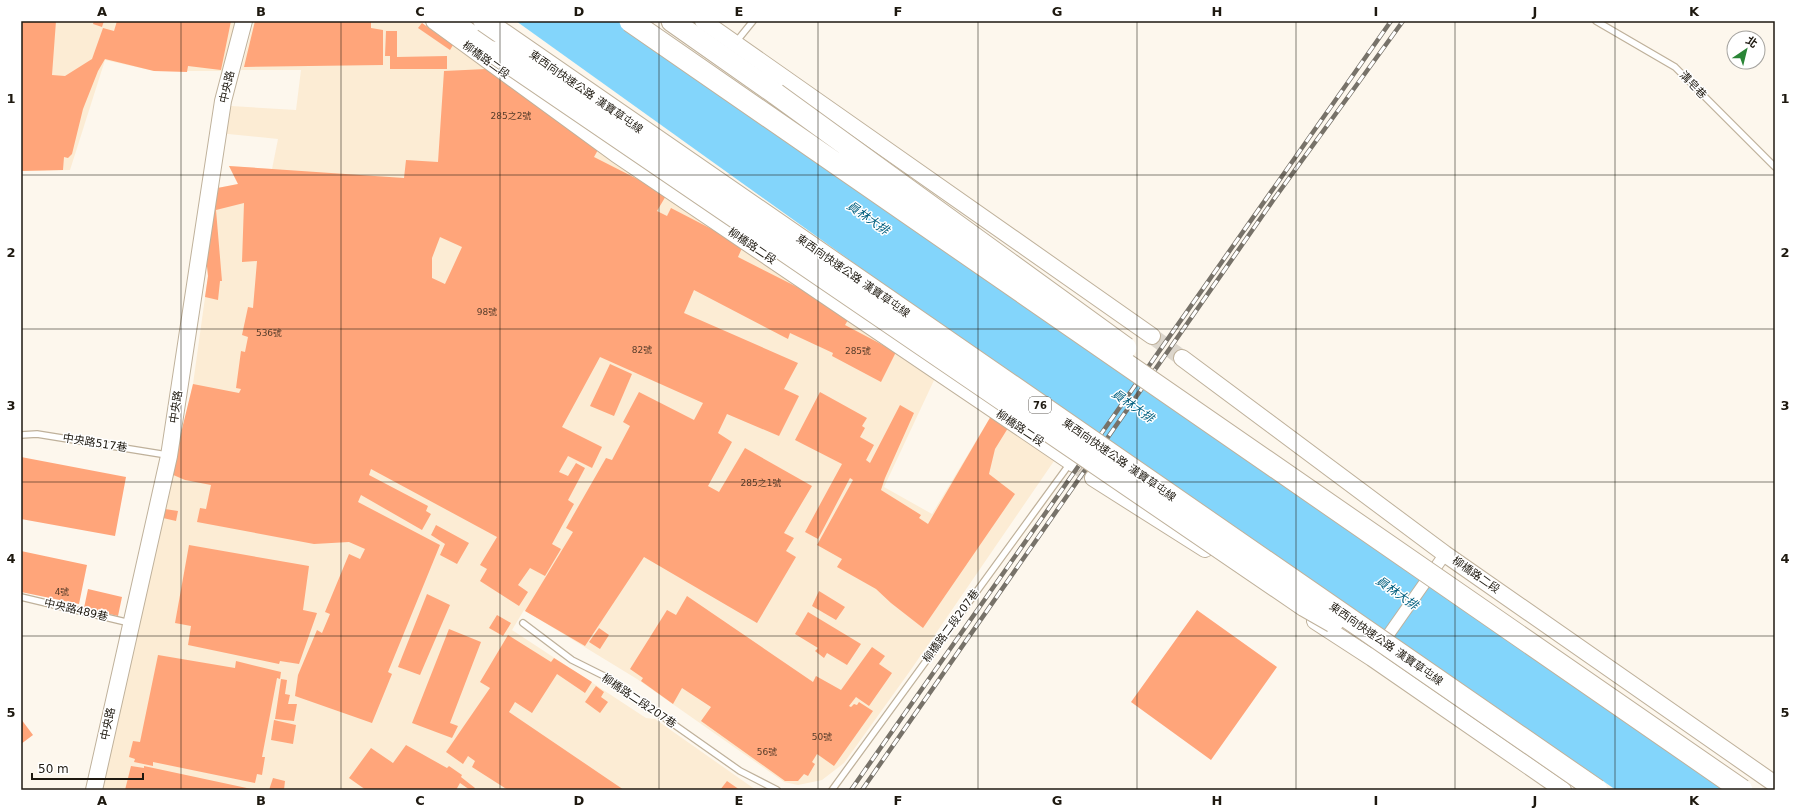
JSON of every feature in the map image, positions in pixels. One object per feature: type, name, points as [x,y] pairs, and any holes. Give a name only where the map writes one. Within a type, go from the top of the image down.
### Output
[{"type":"highway","points":[[451,21],[493,52],[1305,606],[1331,622],[1380,635]]},
{"type":"highway","name":"東西向快速公路 漢寶草屯線","points":[[484,21],[1380,635],[1597,790]]},
{"type":"highway","points":[[630,21],[1742,790]]},
{"type":"highway","points":[[672,21],[776,94],[1317,485],[1367,532]]},
{"type":"main road","name":"中央路","points":[[94,790],[168,456],[223,101],[244,21]]},
{"type":"main road","name":"柳橋路二段","points":[[434,21],[616,154],[1072,463]]},
{"type":"main road","points":[[703,21],[1152,336]]},
{"type":"main road","name":"柳橋路二段","points":[[1182,358],[1445,554],[1775,784]]},
{"type":"main road","points":[[1093,478],[1372,658],[1563,790]]},
{"type":"street","points":[[1372,658],[1380,635],[1428,581],[1445,554]]},
{"type":"lane","points":[[734,44],[753,21]]},
{"type":"lane","name":"溝皂巷","points":[[1596,21],[1675,67],[1775,167]]},
{"type":"lane","name":"中央路517巷","points":[[21,435],[37,434],[168,456]]},
{"type":"lane","name":"柳橋路二段207巷","points":[[832,790],[1072,463]]},
{"type":"lane","name":"中央路489巷","points":[[21,597],[130,623]]},
{"type":"lane","name":"柳橋路二段207巷","points":[[523,623],[572,660],[608,678],[740,770],[777,790]]},
{"type":"shaded area","points":[[21,21],[239,21],[222,71],[154,71],[105,60],[70,170],[21,171]]},
{"type":"shaded area","points":[[254,21],[419,21],[486,69],[936,376],[884,487],[932,514],[991,416],[1054,461],[910,671],[844,763],[822,780],[798,785],[784,782],[637,679],[524,610],[512,630],[646,718],[655,719],[756,790],[103,790],[134,636],[193,384],[208,276],[202,218],[202,191],[238,184],[229,166],[272,169],[278,139],[218,133],[231,106],[296,110],[301,70],[241,70]]},
{"type":"water","name":"員林大排","points":[[516,21],[618,21],[1725,790],[1616,790],[872,276]]},
{"type":"building","points":[[21,21],[56,21],[52,75],[65,76],[92,59],[103,28],[114,31],[117,21],[231,21],[221,70],[188,66],[187,72],[154,71],[105,59],[98,71],[83,109],[72,154],[68,158],[64,157],[63,170],[21,171]]},
{"type":"building","points":[[94,21],[104,21],[102,27],[93,24]]},
{"type":"building","points":[[255,21],[371,21],[371,28],[383,30],[383,65],[244,67]]},
{"type":"building","points":[[422,23],[453,45],[450,50],[418,28]]},
{"type":"building","points":[[386,31],[397,31],[397,57],[447,56],[447,69],[390,69],[390,56],[385,56]]},
{"type":"building","points":[[486,69],[599,148],[594,157],[667,194],[657,211],[667,216],[671,208],[727,237],[742,248],[738,257],[811,294],[848,320],[845,325],[896,352],[881,382],[832,356],[833,353],[790,333],[788,339],[694,290],[684,313],[798,363],[784,389],[799,396],[779,436],[727,414],[718,433],[732,442],[708,486],[719,492],[745,448],[812,486],[784,533],[794,538],[786,551],[796,557],[757,623],[644,557],[585,646],[525,611],[573,532],[566,528],[606,458],[612,460],[630,426],[623,422],[639,392],[694,420],[703,403],[600,357],[562,427],[602,447],[592,468],[568,456],[559,472],[568,476],[576,463],[585,468],[568,500],[574,504],[552,544],[561,549],[545,576],[530,568],[518,585],[528,592],[519,606],[480,581],[487,569],[480,565],[497,537],[371,469],[369,475],[428,506],[426,511],[431,514],[422,530],[361,495],[358,502],[440,545],[388,672],[392,674],[372,723],[295,696],[298,675],[317,630],[322,633],[330,614],[325,612],[349,554],[360,559],[365,549],[349,542],[314,544],[197,522],[200,508],[206,509],[211,485],[185,480],[171,474],[193,384],[239,393],[241,389],[236,388],[241,351],[245,352],[248,337],[242,335],[248,307],[253,308],[257,261],[242,262],[244,203],[216,210],[222,281],[220,281],[218,300],[205,297],[208,276],[202,218],[202,191],[238,184],[229,166],[404,178],[406,160],[438,162],[444,71]],"holes":[[[440,237],[462,247],[445,284],[432,278],[432,258]]]},
{"type":"building","points":[[610,364],[632,374],[614,416],[590,406]]},
{"type":"building","points":[[820,392],[867,418],[862,426],[865,428],[860,437],[874,445],[866,460],[870,463],[900,405],[914,413],[881,490],[921,515],[919,518],[928,524],[991,416],[1008,428],[995,449],[989,474],[1015,494],[923,628],[876,589],[837,567],[842,559],[817,545],[853,480],[850,478],[818,539],[805,532],[842,464],[795,440]]},
{"type":"building","points":[[21,457],[126,477],[115,536],[21,519]]},
{"type":"building","points":[[165,509],[178,511],[176,521],[163,518]]},
{"type":"building","points":[[436,525],[469,543],[457,564],[440,555],[445,544],[431,535]]},
{"type":"building","points":[[189,545],[309,566],[303,610],[317,613],[299,664],[280,661],[279,664],[188,645],[191,626],[175,623]]},
{"type":"building","points":[[21,551],[87,565],[79,604],[21,592]]},
{"type":"building","points":[[88,589],[122,597],[118,616],[84,608]]},
{"type":"building","points":[[819,591],[845,607],[836,620],[812,606]]},
{"type":"building","points":[[427,594],[450,605],[420,675],[398,667]]},
{"type":"building","points":[[687,596],[813,682],[816,676],[841,690],[872,647],[885,656],[879,664],[892,673],[869,706],[856,697],[849,706],[851,707],[854,704],[857,705],[859,702],[873,711],[834,766],[817,754],[812,762],[815,764],[808,776],[804,774],[798,781],[785,781],[701,721],[711,707],[682,688],[673,704],[641,681],[643,678],[630,669],[667,610],[676,615]]},
{"type":"building","points":[[1197,610],[1277,667],[1211,760],[1131,702]]},
{"type":"building","points":[[808,612],[861,644],[847,665],[827,653],[824,658],[815,651],[818,648],[795,634]]},
{"type":"building","points":[[497,615],[511,623],[503,636],[489,628]]},
{"type":"building","points":[[599,628],[609,635],[600,649],[589,642]]},
{"type":"building","points":[[449,629],[481,642],[450,723],[458,726],[452,738],[412,723]]},
{"type":"building","points":[[508,635],[551,662],[554,658],[592,682],[585,693],[557,674],[532,713],[515,702],[509,712],[624,790],[508,790],[472,767],[475,761],[468,756],[463,764],[446,752],[490,688],[480,682]]},
{"type":"building","points":[[158,655],[235,668],[236,661],[281,672],[280,679],[277,678],[262,757],[265,757],[262,775],[257,774],[255,783],[153,762],[153,766],[134,762],[135,759],[129,757],[133,741],[140,742]]},
{"type":"building","points":[[281,679],[287,680],[285,694],[290,695],[288,704],[297,704],[294,721],[275,719]]},
{"type":"building","points":[[596,686],[604,692],[601,697],[608,702],[600,713],[585,702]]},
{"type":"building","points":[[21,719],[33,735],[21,744]]},
{"type":"building","points":[[274,720],[296,725],[293,744],[271,740]]},
{"type":"building","points":[[406,745],[447,768],[449,766],[462,775],[461,777],[475,788],[474,790],[470,790],[460,783],[456,790],[366,790],[349,778],[371,748],[393,763]]},
{"type":"building","points":[[131,766],[144,768],[144,766],[256,790],[125,790]]},
{"type":"building","points":[[273,778],[285,781],[284,790],[269,790]]},
{"type":"building","points":[[727,781],[740,790],[720,790]]},
{"type":"tunnel","points":[[1152,336],[1182,358]]},
{"type":"tunnel","points":[[1074,464],[1093,478]]},
{"type":"railway","points":[[851,790],[1391,21]]},
{"type":"railway","points":[[862,790],[1274,199],[1403,21]]}]
